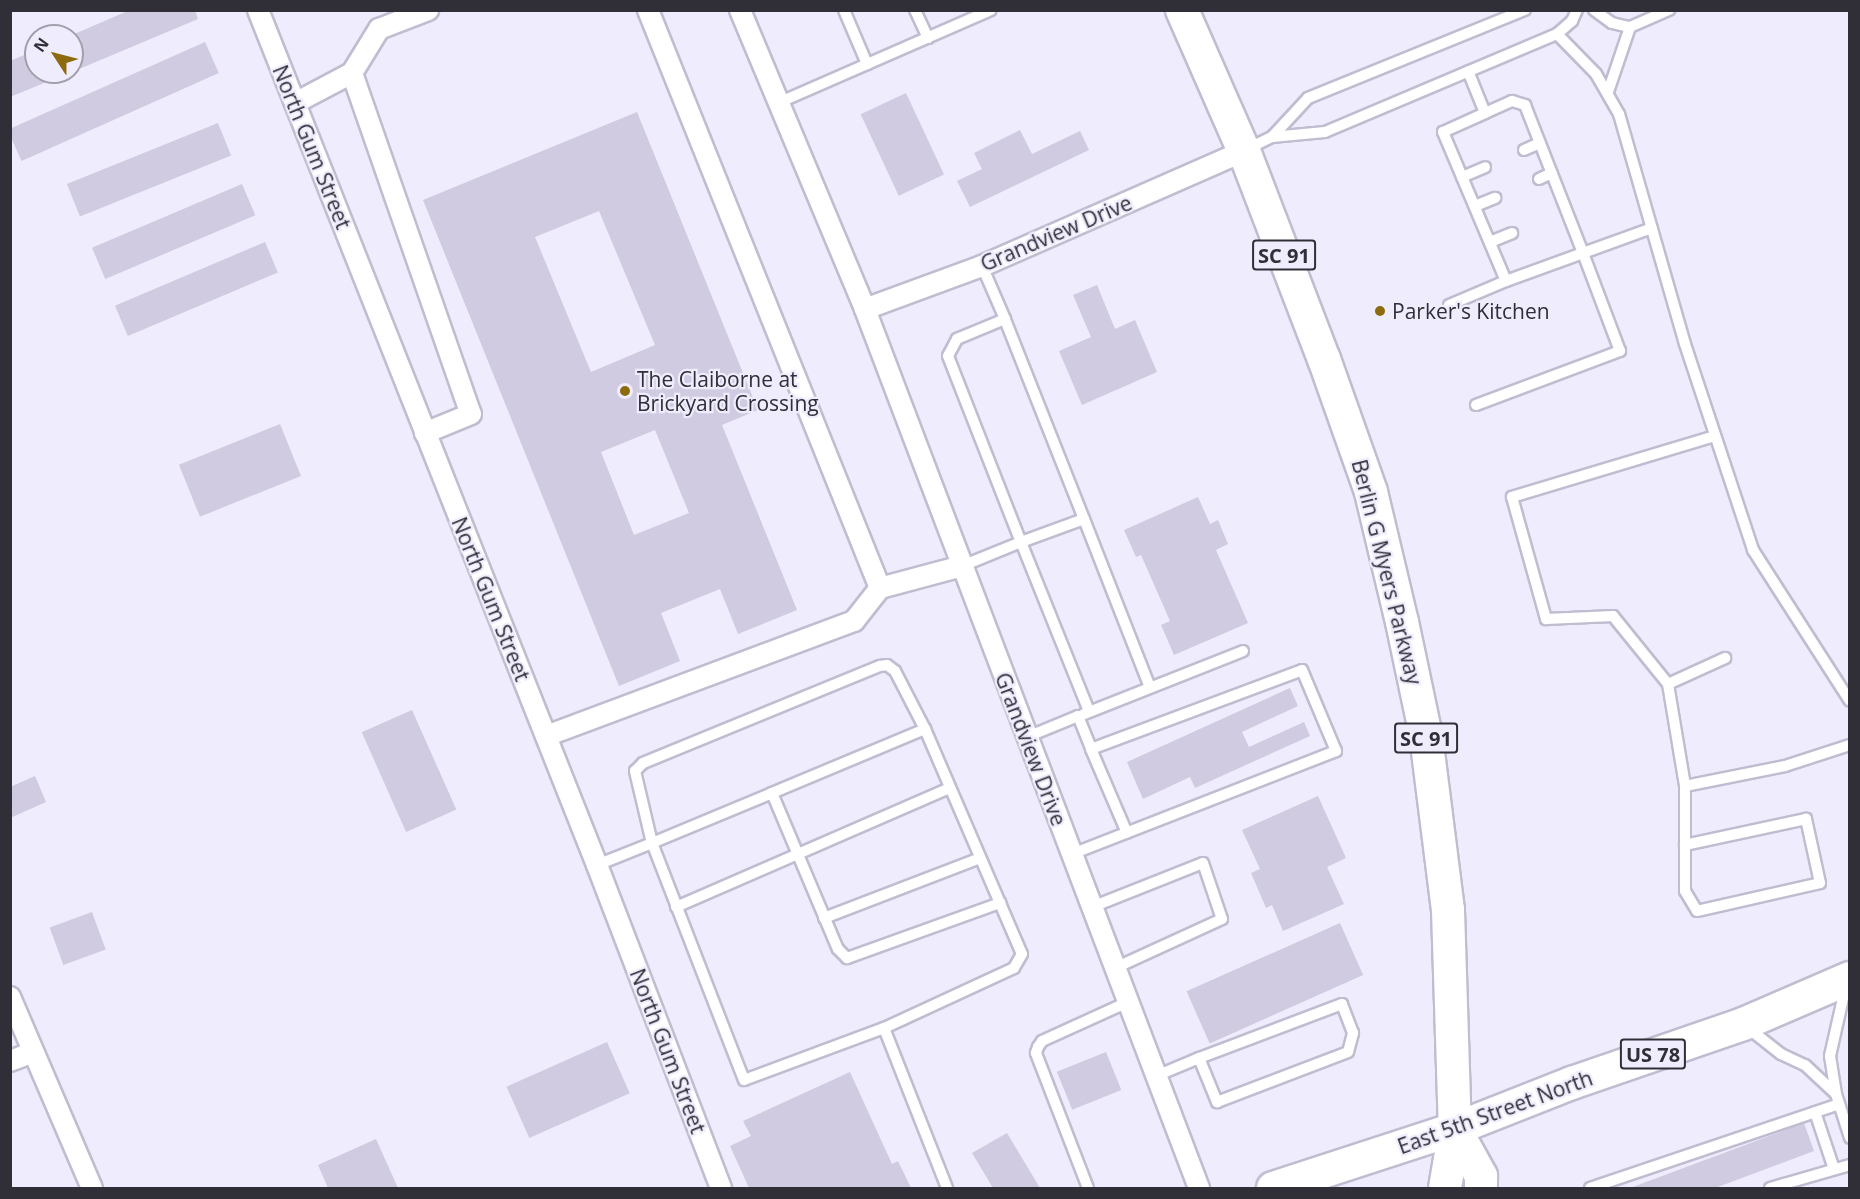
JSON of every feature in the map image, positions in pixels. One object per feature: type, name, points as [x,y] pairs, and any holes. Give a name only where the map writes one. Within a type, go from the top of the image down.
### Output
[{"type":"main road","name":"Berlin G Myers Parkway","points":[[1182,10],[1244,151],[1371,492],[1406,644],[1426,736],[1448,910],[1455,1129],[1445,1188]]},
{"type":"main road","name":"East 5th Street North","points":[[1277,1188],[1455,1129],[1572,1083],[1743,1024],[1848,978]]},
{"type":"main road","name":"Berlin G Myers Parkway","points":[[1455,1129],[1481,1176],[1481,1188]]},
{"type":"street","name":"North Gum Street","points":[[258,10],[597,865],[721,1188]]},
{"type":"street","points":[[294,103],[352,73],[379,29],[428,10]]},
{"type":"street","points":[[648,10],[880,588]]},
{"type":"street","name":"Grandview Drive","points":[[740,10],[865,309],[1199,1188]]},
{"type":"street","points":[[352,73],[471,414],[425,432]]},
{"type":"street","name":"Grandview Drive","points":[[865,309],[982,266],[1244,151]]},
{"type":"street","points":[[546,736],[854,621],[880,588],[962,566]]},
{"type":"street","points":[[10,997],[92,1188]]},
{"type":"street","points":[[10,1061],[33,1052]]},
{"type":"lane","points":[[844,10],[867,64]]},
{"type":"lane","points":[[915,10],[928,38]]},
{"type":"lane","points":[[778,103],[991,10]]},
{"type":"lane","points":[[1272,137],[1325,132],[1557,34],[1572,21],[1577,10]]},
{"type":"lane","points":[[1594,10],[1612,23],[1630,27],[1669,10]]},
{"type":"lane","points":[[1244,151],[1272,137],[1308,98],[1522,11]]},
{"type":"lane","points":[[1608,92],[1630,27]]},
{"type":"lane","points":[[1557,34],[1596,74],[1619,114],[1715,436],[1753,549],[1850,701]]},
{"type":"lane","points":[[1468,71],[1485,113]]},
{"type":"lane","points":[[1476,405],[1620,351],[1525,105],[1512,101],[1443,132],[1506,281]]},
{"type":"lane","points":[[1524,150],[1540,143]]},
{"type":"lane","points":[[1462,177],[1485,167]]},
{"type":"lane","points":[[1539,179],[1552,173]]},
{"type":"lane","points":[[1475,206],[1495,198]]},
{"type":"lane","points":[[1556,217],[1567,212]]},
{"type":"lane","points":[[1449,304],[1652,228]]},
{"type":"lane","points":[[1490,242],[1512,233]]},
{"type":"lane","points":[[982,266],[1150,687]]},
{"type":"lane","points":[[1005,319],[957,339],[948,356],[1089,711]]},
{"type":"lane","points":[[1685,845],[1806,819],[1820,883],[1697,911],[1685,891],[1684,786],[1668,684],[1613,616],[1546,619],[1512,497],[1715,436]]},
{"type":"lane","points":[[962,566],[1084,519]]},
{"type":"lane","points":[[1027,736],[1243,651]]},
{"type":"lane","points":[[1668,684],[1725,658]]},
{"type":"lane","points":[[887,665],[895,671],[924,729],[1022,954],[1020,964],[884,1028],[744,1080],[652,843],[635,780],[635,771],[643,763],[887,665]]},
{"type":"lane","points":[[1072,854],[1336,751],[1302,670],[1091,749]]},
{"type":"lane","points":[[1078,716],[1126,833]]},
{"type":"lane","points":[[597,865],[924,729]]},
{"type":"lane","points":[[1684,786],[1785,766],[1850,745]]},
{"type":"lane","points":[[676,906],[950,788]]},
{"type":"lane","points":[[772,793],[838,949],[853,958],[1000,903]]},
{"type":"lane","points":[[824,918],[980,858]]},
{"type":"lane","points":[[1092,907],[1203,863],[1222,920],[1115,968]]},
{"type":"lane","points":[[1848,978],[1830,1056],[1837,1099],[1850,1138]]},
{"type":"lane","points":[[1088,1188],[1036,1053],[1042,1041],[1128,1002]]},
{"type":"lane","points":[[1156,1076],[1199,1058],[1342,1004],[1353,1033],[1348,1052],[1217,1102],[1199,1058]]},
{"type":"lane","points":[[1743,1024],[1781,1054],[1805,1065],[1837,1099]]},
{"type":"lane","points":[[884,1028],[947,1188]]},
{"type":"lane","points":[[1590,1188],[1815,1112],[1837,1099]]},
{"type":"lane","points":[[1815,1112],[1834,1169]]},
{"type":"lane","points":[[1770,1188],[1784,1186],[1850,1165]]},
{"type":"building","points":[[130,10],[195,10],[198,19],[84,67],[84,30]]},
{"type":"building","points":[[205,42],[219,73],[22,161],[10,135],[10,129]]},
{"type":"building","points":[[24,55],[24,84],[42,84],[10,97],[10,61]]},
{"type":"building","points":[[906,93],[944,175],[899,196],[861,114]]},
{"type":"building","name":"The Claiborne at Brickyard Crossing","points":[[637,112],[758,410],[722,425],[797,610],[738,634],[720,589],[661,613],[680,661],[619,686],[423,200]],"holes":[[[599,211],[655,345],[591,372],[535,237]],[[655,430],[689,513],[634,535],[601,452]]]},
{"type":"building","points":[[218,123],[231,155],[80,217],[67,184]]},
{"type":"building","points":[[1020,130],[1032,154],[1080,131],[1089,150],[970,207],[957,181],[982,169],[974,153]]},
{"type":"building","points":[[242,184],[255,215],[105,279],[92,248]]},
{"type":"building","points":[[265,242],[278,272],[128,336],[115,306]]},
{"type":"building","points":[[1097,285],[1115,329],[1135,320],[1157,372],[1082,405],[1059,351],[1091,337],[1073,295]]},
{"type":"building","points":[[280,424],[301,476],[200,517],[179,465]]},
{"type":"building","points":[[1198,497],[1210,524],[1218,520],[1228,544],[1216,550],[1248,623],[1174,655],[1161,625],[1170,621],[1141,555],[1136,557],[1124,530]]},
{"type":"building","points":[[1290,688],[1298,706],[1242,732],[1249,747],[1304,722],[1310,736],[1195,788],[1190,777],[1143,799],[1127,762]]},
{"type":"building","points":[[412,710],[456,810],[406,832],[362,732]]},
{"type":"building","points":[[35,776],[46,802],[10,818],[10,787]]},
{"type":"building","points":[[1318,796],[1346,858],[1327,867],[1344,904],[1283,931],[1272,905],[1266,908],[1251,873],[1260,869],[1242,830]]},
{"type":"building","points":[[92,912],[106,950],[63,965],[50,927]]},
{"type":"building","points":[[1340,923],[1363,975],[1210,1043],[1187,991]]},
{"type":"building","points":[[607,1042],[630,1093],[529,1138],[507,1087]]},
{"type":"building","points":[[1106,1052],[1121,1090],[1072,1110],[1057,1072]]},
{"type":"building","points":[[850,1072],[892,1164],[898,1161],[911,1188],[749,1188],[730,1146],[751,1136],[743,1121]]},
{"type":"building","points":[[1804,1123],[1814,1151],[1715,1188],[1630,1188]]},
{"type":"building","points":[[1007,1133],[1040,1188],[993,1188],[972,1153]]},
{"type":"building","points":[[376,1139],[398,1188],[328,1188],[318,1165]]},
{"type":"place","name":"Parker's Kitchen","points":[[1380,311]]},
{"type":"place","name":"The Claiborne at Brickyard Crossing","points":[[625,391]]}]
